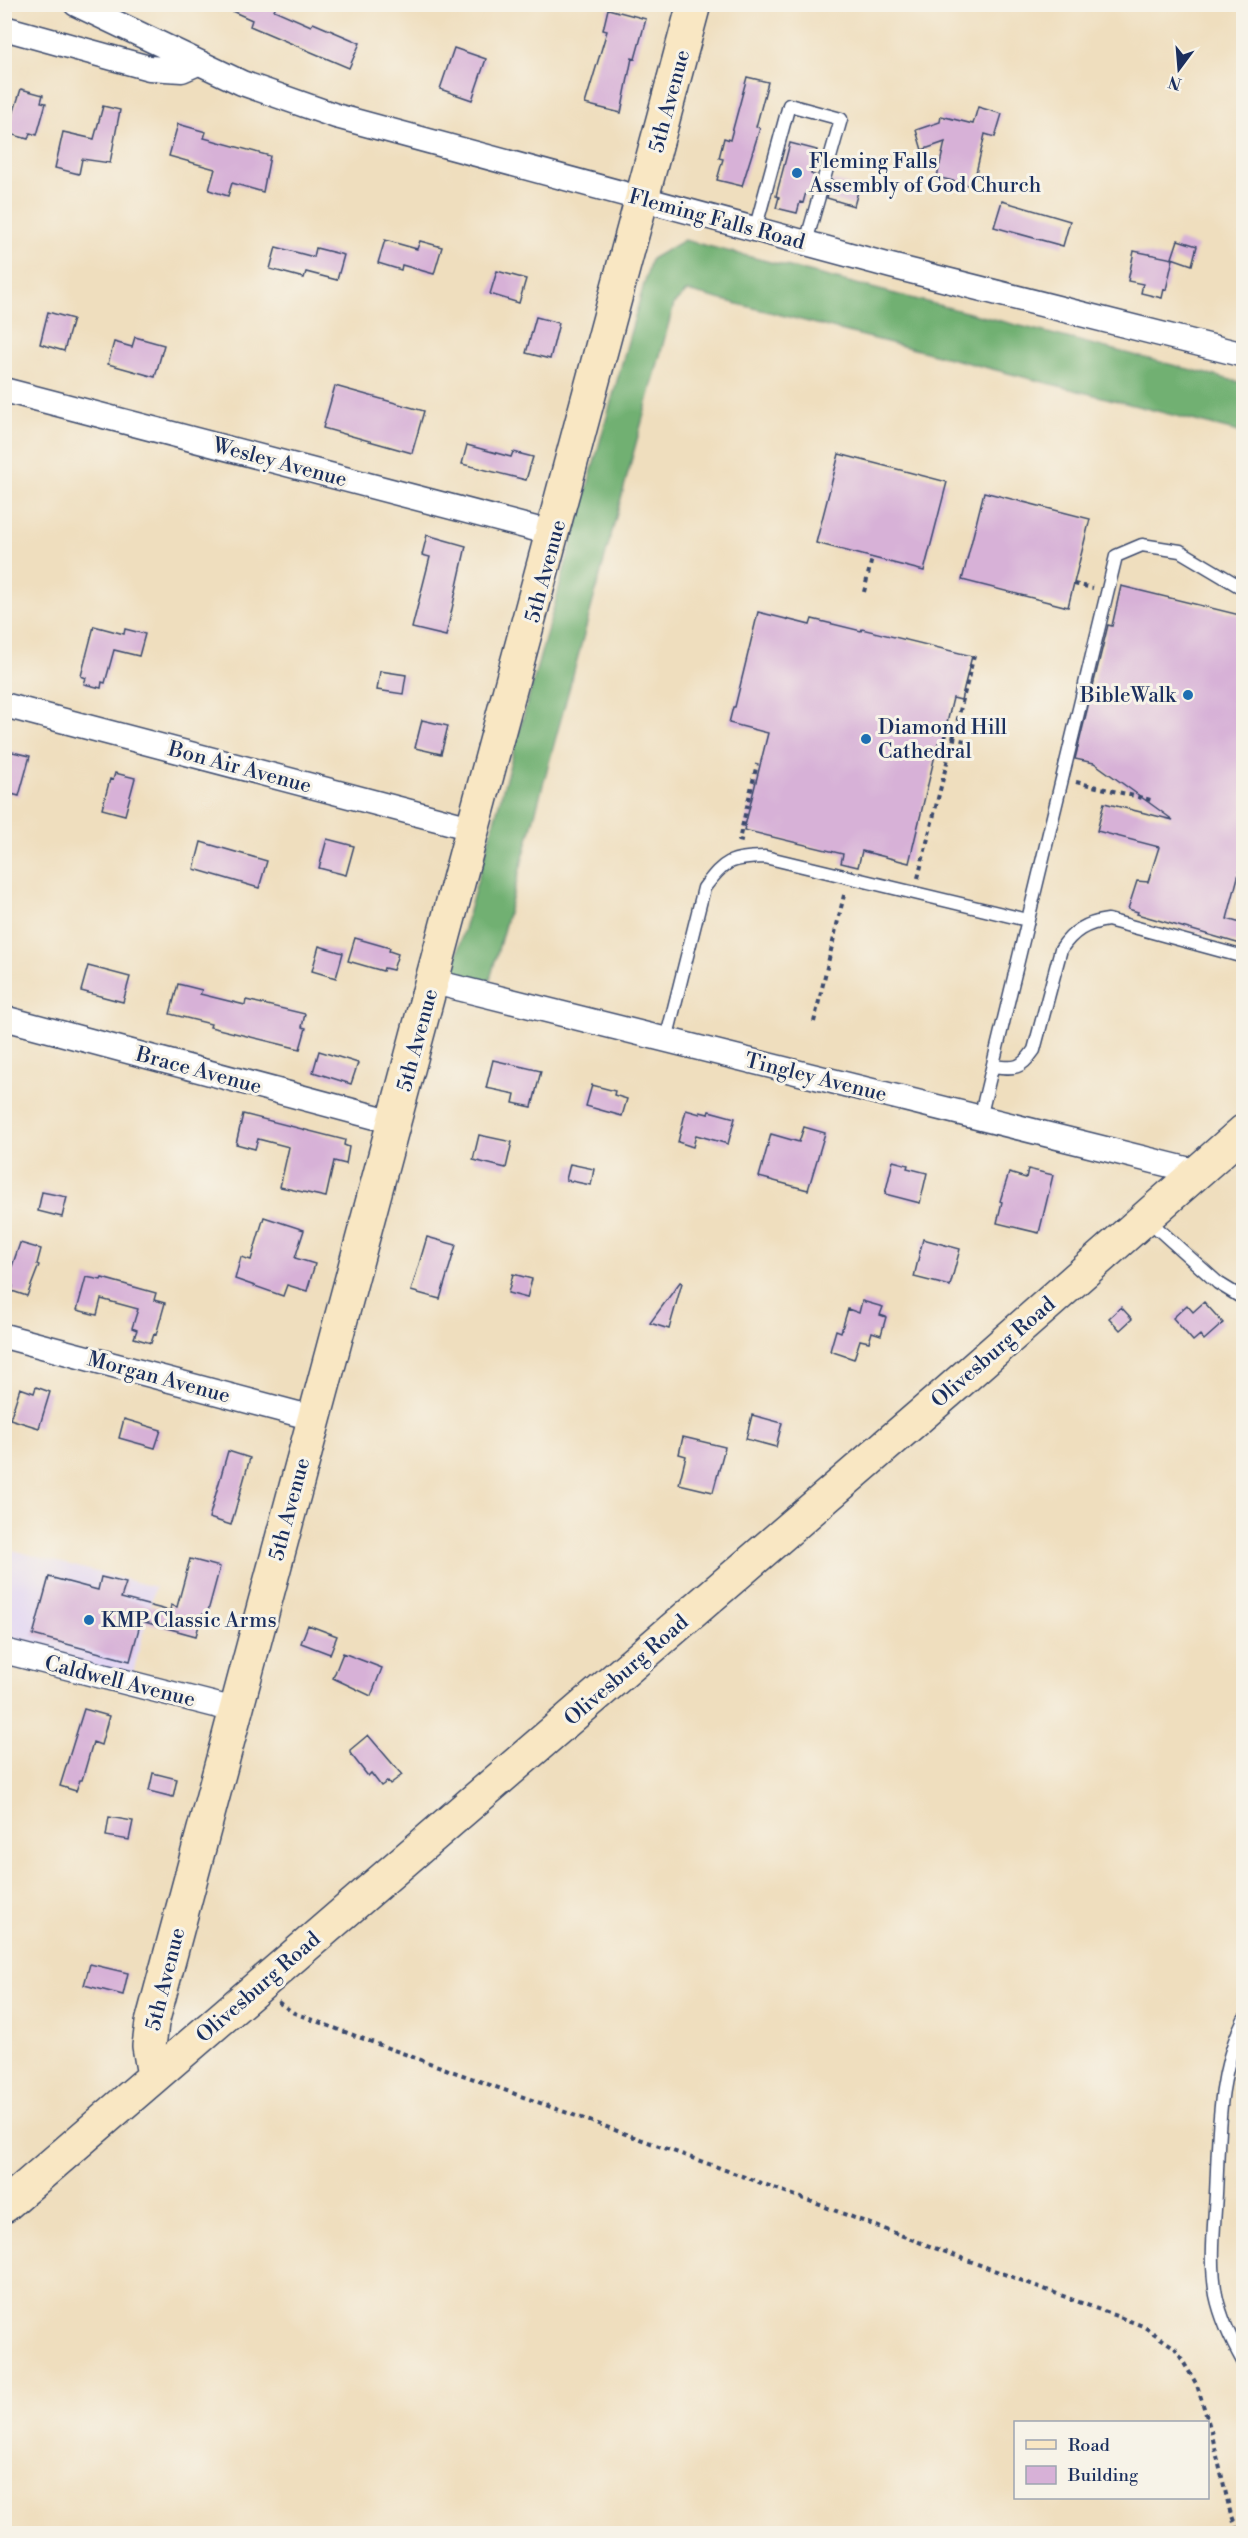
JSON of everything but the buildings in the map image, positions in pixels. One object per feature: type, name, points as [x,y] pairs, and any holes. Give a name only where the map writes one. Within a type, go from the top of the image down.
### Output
[{"type":"street","name":"Fleming Falls Road","points":[[76,4],[198,63],[278,97],[336,116],[755,230],[1244,355]]},
{"type":"street","name":"5th Avenue","points":[[154,2076],[149,2046],[152,2023],[313,1418],[555,534],[694,4]]},
{"type":"street","points":[[4,28],[149,68],[182,70],[198,63]]},
{"type":"street","name":"Wesley Avenue","points":[[4,390],[555,534]]},
{"type":"street","name":"Bon Air Avenue","points":[[4,705],[474,829]]},
{"type":"street","name":"Tingley Avenue","points":[[434,982],[1198,1172]]},
{"type":"street","name":"Brace Avenue","points":[[4,1018],[394,1122]]},
{"type":"street","name":"Olivesburg Road","points":[[4,2206],[1244,1131]]},
{"type":"street","name":"Morgan Avenue","points":[[4,1336],[313,1418]]},
{"type":"street","name":"Caldwell Avenue","points":[[4,1651],[235,1710]]},
{"type":"lane","points":[[755,230],[789,105],[841,119],[806,242]]},
{"type":"lane","points":[[980,1118],[1116,556],[1142,545],[1180,550],[1244,589]]},
{"type":"lane","points":[[666,1040],[704,888],[719,868],[737,857],[765,857],[1027,920]]},
{"type":"lane","points":[[993,1066],[1014,1068],[1026,1061],[1034,1050],[1061,949],[1068,938],[1087,924],[1108,920],[1244,957]]},
{"type":"lane","points":[[1146,1218],[1218,1283],[1244,1299]]},
{"type":"lane","points":[[1244,2019],[1231,2046],[1222,2092],[1214,2275],[1217,2298],[1225,2323],[1244,2363]]},
{"type":"path","points":[[864,592],[872,558]]},
{"type":"path","points":[[917,884],[974,654]]},
{"type":"path","points":[[944,736],[970,742]]},
{"type":"path","points":[[750,843],[739,840],[757,764]]},
{"type":"path","points":[[1062,778],[1151,800]]},
{"type":"path","points":[[814,1022],[849,877]]},
{"type":"path","points":[[258,1987],[294,2013],[1143,2326],[1175,2348],[1197,2385],[1208,2421]]},
{"type":"path","points":[[1209,2425],[1230,2511],[1239,2534]]},
{"type":"shaded area","points":[[8,1549],[155,1587],[132,1677],[5,1644],[4,1563]]},
{"type":"green space","points":[[684,240],[1243,383],[1243,433],[687,291],[674,304],[489,983],[480,985],[469,982],[452,972],[651,259]]},
{"type":"place","name":"Fleming Falls Assembly of God Church","points":[[797,173]]},
{"type":"place","name":"BibleWalk","points":[[1188,695]]},
{"type":"place","name":"Diamond Hill Cathedral","points":[[866,739]]},
{"type":"place","name":"KMP Classic Arms","points":[[89,1620]]}]
